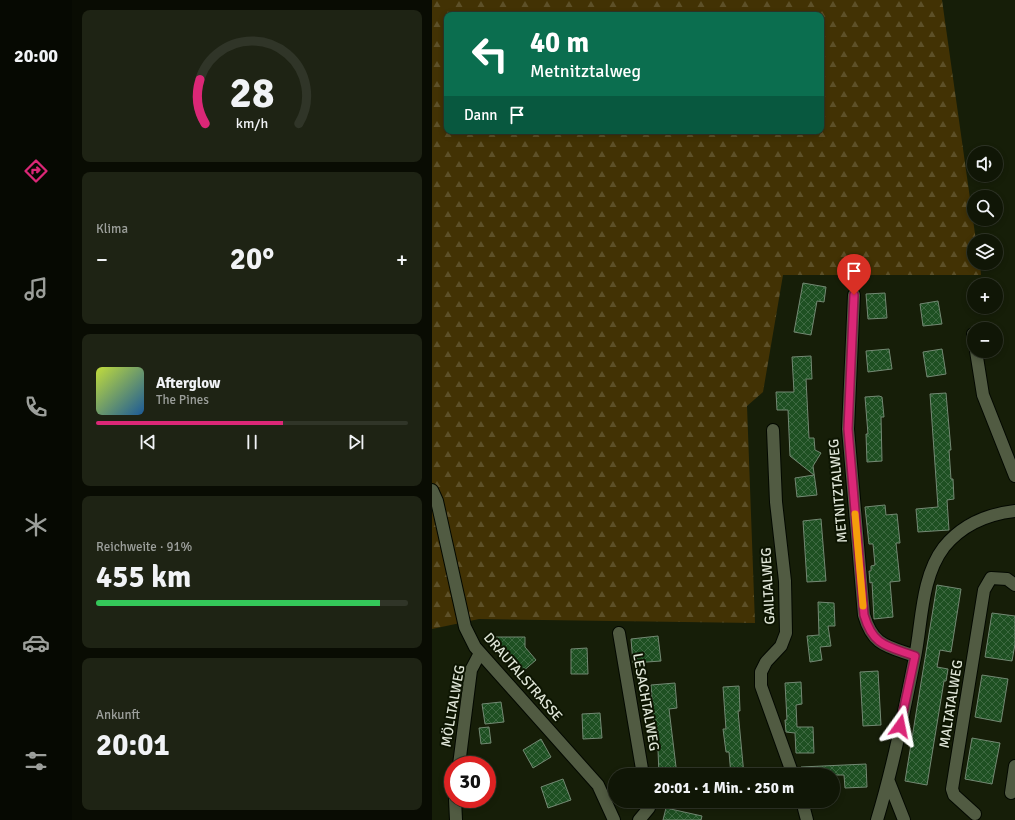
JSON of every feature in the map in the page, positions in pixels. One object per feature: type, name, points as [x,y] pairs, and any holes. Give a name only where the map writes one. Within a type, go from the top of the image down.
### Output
[{"type":"street","name":"METNITZTALWEG","points":[[854,295],[848,429],[864,615],[868,628],[875,639],[887,646],[915,656]]},
{"type":"street","points":[[977,358],[983,395],[1015,476]]},
{"type":"street","name":"GAILTALWEG","points":[[773,430],[776,502],[785,582],[786,633],[781,646],[766,662],[761,672],[761,686],[790,768]]},
{"type":"street","name":"DRAUTALSTRASSE","points":[[432,490],[437,501],[465,627],[480,653],[598,785],[614,820]]},
{"type":"street","points":[[877,820],[889,782],[915,656],[926,587],[932,568],[944,547],[960,532],[978,520],[997,513],[1015,511]]},
{"type":"street","name":"MALTATALWEG","points":[[974,814],[954,795],[952,789],[984,590],[991,578],[1007,579],[1015,585]]},
{"type":"street","name":"LESACHTALWEG","points":[[619,633],[642,768]]},
{"type":"street","name":"MÖLLTALWEG","points":[[460,756],[472,670],[480,653]]},
{"type":"street","points":[[1011,793],[1015,766]]},
{"type":"street","points":[[889,782],[904,820]]},
{"type":"street","points":[[456,808],[456,820]]},
{"type":"street","points":[[639,820],[649,808]]},
{"type":"street","points":[[804,808],[807,820]]},
{"type":"green space","points":[[432,0],[942,0],[969,190],[967,190],[967,226],[974,226],[975,234],[967,234],[967,270],[981,270],[981,275],[783,275],[763,392],[747,406],[755,623],[479,619],[432,629]]},
{"type":"building","points":[[803,283],[826,287],[824,302],[817,301],[811,335],[794,332]]},
{"type":"building","points":[[885,293],[887,318],[868,319],[866,294]]},
{"type":"building","points":[[938,301],[942,324],[923,326],[920,304]]},
{"type":"building","points":[[889,349],[892,369],[868,372],[866,351]]},
{"type":"building","points":[[942,349],[946,374],[927,377],[923,352]]},
{"type":"building","points":[[811,356],[812,379],[806,379],[809,438],[814,438],[815,450],[821,453],[813,466],[817,495],[797,497],[795,478],[814,475],[790,456],[788,410],[777,410],[776,392],[794,392],[792,357]]},
{"type":"building","points":[[946,393],[951,450],[949,450],[951,479],[953,479],[954,499],[947,500],[949,530],[918,532],[916,509],[938,507],[930,394]]},
{"type":"building","points":[[865,397],[882,397],[884,417],[881,417],[882,461],[867,462],[866,434],[868,434]]},
{"type":"building","points":[[885,505],[886,515],[897,514],[900,543],[896,543],[900,581],[890,582],[893,617],[874,619],[872,582],[870,583],[869,571],[871,571],[871,566],[875,565],[873,544],[869,544],[865,507]]},
{"type":"building","points":[[821,519],[826,581],[807,582],[803,521]]},
{"type":"building","points":[[937,585],[961,589],[951,652],[940,650],[937,667],[948,669],[946,681],[944,681],[927,785],[905,781]]},
{"type":"building","points":[[818,602],[834,603],[835,626],[828,626],[831,646],[820,647],[822,660],[810,662],[807,636],[819,635]]},
{"type":"building","points":[[992,613],[1015,616],[1015,644],[1012,661],[985,657]]},
{"type":"building","points":[[658,636],[661,661],[633,663],[631,639]]},
{"type":"building","points":[[495,637],[525,637],[525,647],[536,660],[522,672],[511,658],[506,658],[506,651],[495,650]]},
{"type":"building","points":[[587,648],[588,674],[571,674],[571,649]]},
{"type":"building","points":[[878,671],[881,725],[863,726],[860,672]]},
{"type":"building","points":[[982,675],[1008,679],[1001,722],[975,717]]},
{"type":"building","points":[[801,682],[802,704],[796,705],[797,727],[813,727],[814,753],[796,753],[795,733],[786,732],[785,720],[787,720],[785,683]]},
{"type":"building","points":[[675,683],[677,708],[669,709],[676,768],[659,768],[658,750],[651,750],[649,726],[654,726],[651,685]]},
{"type":"building","points":[[739,686],[740,711],[738,711],[743,768],[730,768],[729,752],[726,752],[723,729],[726,729],[723,687]]},
{"type":"building","points":[[501,702],[504,722],[485,724],[482,704]]},
{"type":"building","points":[[600,713],[602,738],[583,739],[582,714]]},
{"type":"building","points":[[489,727],[491,743],[481,744],[479,728]]},
{"type":"building","points":[[972,738],[1000,743],[992,784],[965,779]]},
{"type":"building","points":[[541,739],[551,757],[533,768],[523,750]]},
{"type":"building","points":[[866,764],[867,787],[845,788],[844,775],[840,775],[840,768],[801,767]]},
{"type":"building","points":[[563,779],[571,800],[548,808],[541,787]]},
{"type":"building","points":[[666,808],[702,816],[701,820],[663,820]]},
{"type":"slow traffic","points":[[855,514],[863,606]]},
{"type":"route","points":[[854,295],[848,429],[864,615],[868,628],[875,639],[887,646],[915,656],[900,726]]}]
